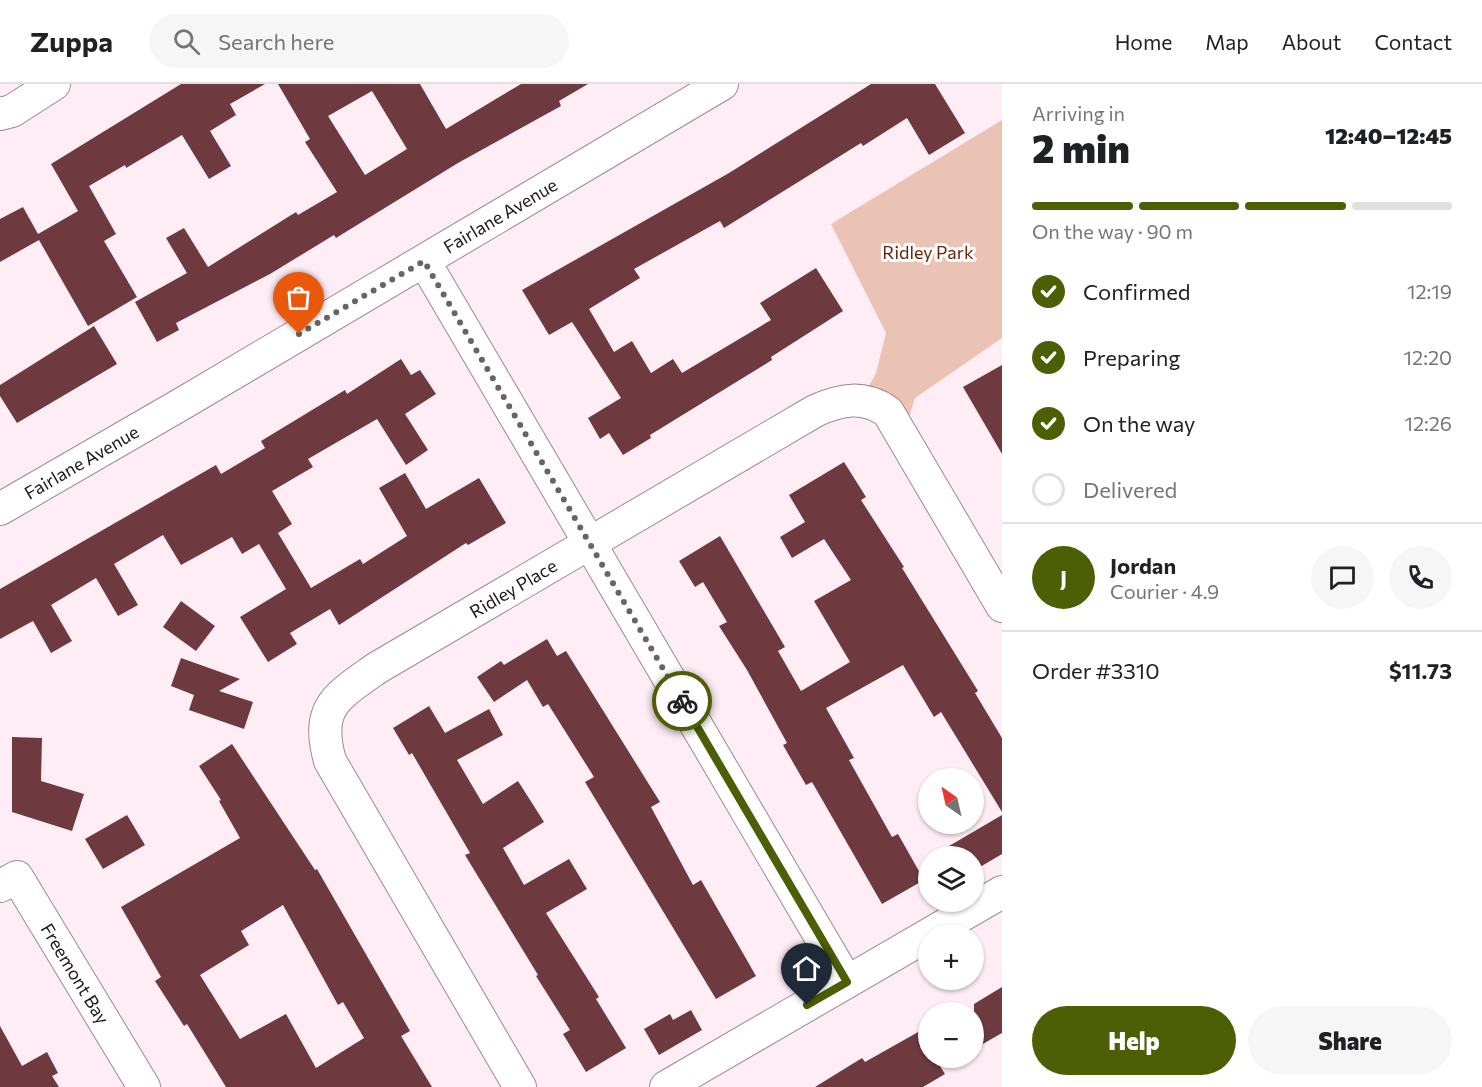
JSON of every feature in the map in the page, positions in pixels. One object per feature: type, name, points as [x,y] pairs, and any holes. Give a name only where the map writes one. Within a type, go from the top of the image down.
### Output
[{"type":"street","points":[[0,114],[12,111],[54,84]]},
{"type":"street","name":"Fairlane Avenue","points":[[0,509],[722,84]]},
{"type":"street","points":[[424,261],[847,982]]},
{"type":"street","name":"Ridley Place","points":[[520,1087],[330,760],[324,737],[325,719],[335,700],[377,668],[815,411],[834,403],[862,400],[877,404],[888,412],[1002,606]]},
{"type":"street","name":"Freemont Bay","points":[[0,886],[17,877],[144,1087]]},
{"type":"street","points":[[666,1087],[1002,892]]},
{"type":"green space","name":"Ridley Park","points":[[1002,120],[1002,338],[915,398],[903,436],[862,400],[876,373],[886,333],[831,224]]},
{"type":"building","points":[[181,84],[265,84],[230,104],[236,115],[210,131],[231,166],[209,179],[182,135],[126,168],[125,165],[89,186],[116,234],[104,241],[137,297],[88,326],[39,240],[0,262],[0,219],[23,207],[38,234],[78,211],[51,164]]},
{"type":"building","points":[[278,84],[420,84],[446,129],[521,84],[588,84],[559,101],[561,106],[458,163],[336,238],[334,235],[270,274],[176,323],[179,330],[157,342],[135,302],[187,273],[166,238],[184,228],[208,267],[296,212],[298,215],[337,192],[305,142],[310,139]],"holes":[[[372,91],[407,149],[365,175],[328,116]]]},
{"type":"building","points":[[871,84],[935,84],[965,133],[929,155],[907,118],[863,146],[861,143],[724,228],[720,221],[634,269],[640,278],[589,309],[614,352],[632,341],[651,373],[673,359],[682,373],[771,320],[760,303],[816,268],[843,311],[771,357],[772,360],[650,435],[651,438],[623,455],[609,433],[600,439],[588,418],[621,398],[572,322],[549,335],[522,290],[729,173]]},
{"type":"building","points":[[94,326],[117,364],[17,423],[0,396],[0,385]]},
{"type":"building","points":[[401,359],[411,375],[420,370],[436,394],[405,414],[428,450],[406,465],[377,419],[308,459],[313,467],[272,491],[292,524],[278,533],[311,588],[360,559],[363,564],[407,536],[379,488],[405,473],[426,509],[479,478],[506,523],[468,545],[466,543],[339,625],[330,609],[290,633],[297,644],[268,662],[240,617],[286,589],[259,544],[242,554],[232,537],[181,565],[163,535],[114,564],[138,605],[118,616],[96,578],[51,605],[72,641],[51,653],[33,621],[0,639],[0,589],[216,465],[221,474],[265,448],[261,441],[345,390],[347,394]]},
{"type":"building","points":[[1002,365],[1002,454],[963,387]]},
{"type":"building","points":[[844,462],[866,497],[861,500],[978,691],[975,693],[1002,738],[1002,812],[984,782],[984,768],[975,768],[941,712],[934,717],[903,665],[826,708],[854,758],[849,760],[892,837],[898,834],[918,869],[918,883],[882,904],[812,782],[806,785],[783,745],[787,743],[747,670],[719,626],[727,622],[703,582],[695,587],[679,561],[720,536],[785,647],[778,651],[801,691],[850,662],[814,601],[851,580],[824,539],[792,558],[780,537],[805,522],[789,495]]},
{"type":"building","points":[[181,601],[215,626],[196,651],[163,627]]},
{"type":"building","points":[[547,639],[557,656],[566,651],[660,802],[651,807],[693,885],[701,880],[756,976],[716,999],[585,782],[594,777],[548,704],[543,707],[527,680],[494,702],[477,677],[501,661],[504,665]]},
{"type":"building","points":[[181,658],[240,679],[219,691],[253,702],[244,729],[189,710],[194,695],[171,686]]},
{"type":"building","points":[[429,706],[445,733],[489,709],[503,735],[457,760],[483,804],[518,781],[544,822],[503,848],[524,885],[569,859],[587,889],[546,913],[599,997],[596,999],[626,1048],[586,1072],[563,1034],[570,1030],[465,855],[470,853],[412,753],[409,755],[393,728]]},
{"type":"building","points":[[12,737],[42,738],[41,781],[84,794],[72,831],[12,812]]},
{"type":"building","points":[[232,744],[315,870],[317,869],[410,1031],[401,1036],[432,1087],[226,1087],[187,1024],[184,1026],[155,981],[161,977],[121,907],[240,838],[219,801],[221,800],[199,766]],"holes":[[[283,905],[338,1005],[343,1002],[364,1038],[316,1068],[286,1014],[240,1039],[200,975],[249,945],[241,931]]]},
{"type":"building","points":[[127,815],[145,845],[103,869],[85,839]]},
{"type":"building","points":[[1002,815],[1002,854],[984,865],[984,846],[949,846],[970,834],[984,834],[984,826]]},
{"type":"building","points":[[1002,987],[1002,1033],[984,1043],[984,1002],[977,1002]]},
{"type":"building","points":[[691,1010],[702,1030],[659,1055],[644,1029],[670,1014],[673,1020]]},
{"type":"building","points":[[0,1026],[22,1066],[47,1052],[58,1073],[52,1076],[59,1087],[0,1087]]},
{"type":"building","points":[[918,1032],[918,1068],[941,1068],[945,1074],[923,1087],[815,1087],[862,1058],[865,1062]]},
{"type":"way so far","points":[[299,334],[424,261],[682,701]]},
{"type":"route","points":[[682,701],[847,982],[807,1005]]}]
